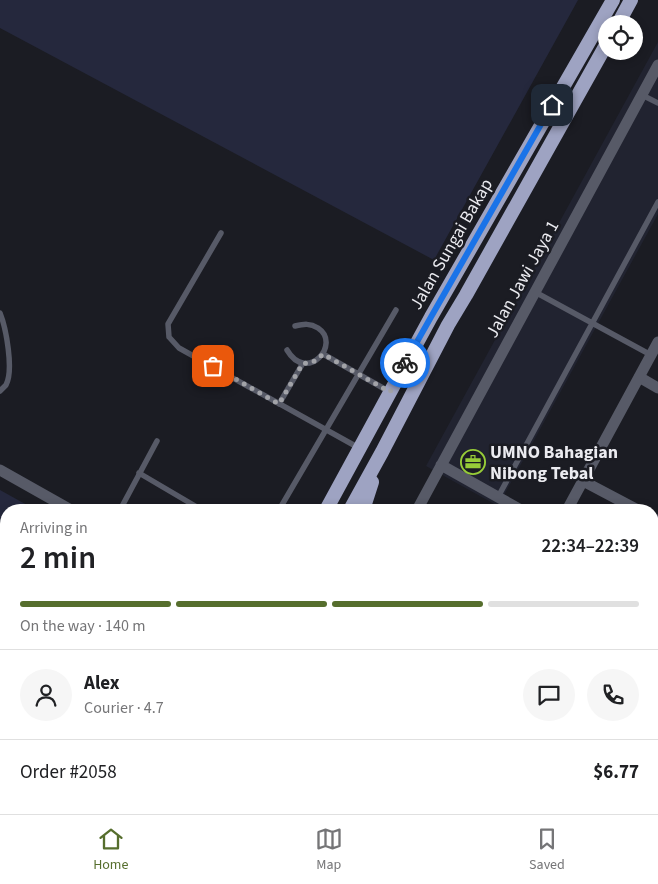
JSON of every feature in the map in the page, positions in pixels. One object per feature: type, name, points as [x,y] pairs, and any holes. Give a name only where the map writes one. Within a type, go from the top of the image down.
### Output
[{"type":"highway","name":"Jalan Sungai Bakap","points":[[329,504],[431,317],[613,0]]},
{"type":"highway","points":[[623,15],[631,0]]},
{"type":"highway","points":[[353,504],[448,325],[598,60]]},
{"type":"highway","points":[[365,504],[382,452]]},
{"type":"street","name":"Jalan Jawi Jaya 1","points":[[420,504],[658,65]]},
{"type":"street","points":[[570,504],[658,342]]},
{"type":"street","points":[[639,378],[658,388]]},
{"type":"street","points":[[441,465],[510,504]]},
{"type":"street","points":[[0,470],[60,504]]},
{"type":"street","points":[[583,481],[627,504]]},
{"type":"lane","points":[[642,95],[658,103]]},
{"type":"lane","points":[[498,497],[658,202]]},
{"type":"lane","points":[[221,233],[168,324],[169,338],[180,348],[359,448]]},
{"type":"lane","points":[[535,292],[651,355]]},
{"type":"lane","points":[[283,504],[396,310]]},
{"type":"lane","points":[[0,313],[8,350],[9,371],[5,386],[0,391]]},
{"type":"lane","points":[[287,350],[292,358],[308,364],[317,361],[323,354],[326,346],[325,337],[321,330],[313,325],[304,324],[296,326]]},
{"type":"lane","points":[[323,354],[390,392]]},
{"type":"lane","points":[[279,404],[303,363]]},
{"type":"lane","points":[[123,504],[157,441]]},
{"type":"lane","points":[[139,473],[192,504]]},
{"type":"shaded area","points":[[0,0],[578,0],[434,260],[0,28]]},
{"type":"shaded area","points":[[658,42],[658,214],[499,504],[494,504],[426,466]]},
{"type":"shaded area","points":[[0,490],[25,504],[0,504]]},
{"type":"way so far","points":[[213,366],[279,404],[303,363],[308,364],[317,361],[323,354],[390,392],[405,363]]},
{"type":"place","name":"UMNO Bahagian Nibong Tebal","points":[[473,462]]},
{"type":"route","points":[[405,363],[552,105]]}]
